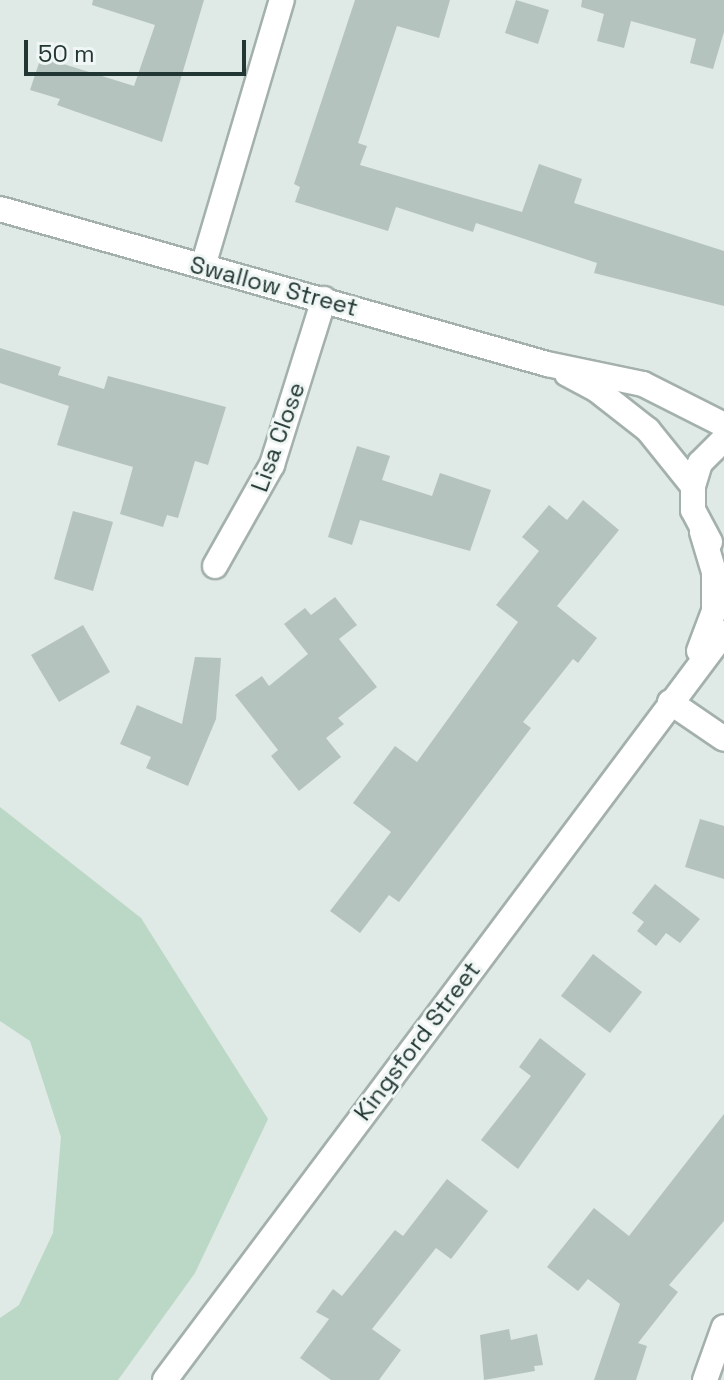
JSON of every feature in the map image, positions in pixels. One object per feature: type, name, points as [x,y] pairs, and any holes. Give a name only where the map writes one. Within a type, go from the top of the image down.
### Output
[{"type":"street","points":[[203,266],[282,0]]},
{"type":"street","name":"Swallow Street","points":[[0,209],[547,364],[643,384],[724,425]]},
{"type":"street","name":"Lisa Close","points":[[215,566],[272,465],[324,299]]},
{"type":"street","name":"Swallow Street","points":[[547,364],[597,390],[648,430],[693,486]]},
{"type":"street","points":[[693,486],[700,463],[724,439]]},
{"type":"street","name":"Kingsford Street","points":[[670,702],[706,639],[714,611],[714,572],[693,510],[693,486]]},
{"type":"street","points":[[702,532],[724,554]]},
{"type":"street","name":"Kingsford Street","points":[[165,1380],[724,633]]},
{"type":"street","points":[[670,702],[724,739]]},
{"type":"street","points":[[705,1380],[724,1327]]},
{"type":"green space","points":[[0,807],[141,918],[268,1119],[195,1273],[118,1380],[0,1380],[0,1318],[19,1305],[53,1233],[61,1137],[30,1041],[0,1021]]},
{"type":"building","points":[[93,0],[204,0],[162,142],[57,105],[60,99],[30,90],[41,57],[134,86],[155,25],[92,5]]},
{"type":"building","points":[[355,0],[450,0],[439,38],[397,26],[358,143],[367,146],[360,165],[522,212],[539,164],[582,179],[574,203],[724,251],[724,306],[594,273],[597,263],[476,223],[473,232],[396,207],[388,231],[295,202],[300,187],[294,184]]},
{"type":"building","points":[[516,0],[549,10],[538,44],[505,33]]},
{"type":"building","points":[[582,0],[724,0],[724,32],[713,69],[690,63],[696,39],[631,21],[624,48],[597,41],[604,14],[581,7]]},
{"type":"building","points":[[0,348],[61,367],[58,375],[104,389],[108,376],[226,407],[208,465],[195,461],[178,518],[167,515],[163,527],[120,514],[133,467],[57,445],[69,406],[0,383]]},
{"type":"building","points":[[357,446],[390,456],[382,480],[432,496],[440,473],[491,490],[470,551],[360,520],[352,545],[328,537]]},
{"type":"building","points":[[583,500],[619,530],[557,606],[597,638],[578,663],[573,659],[523,722],[531,728],[399,902],[389,895],[360,933],[330,911],[391,832],[353,803],[395,746],[417,762],[518,622],[496,605],[539,551],[522,537],[549,505],[567,520]]},
{"type":"building","points":[[73,511],[113,522],[93,591],[54,579]]},
{"type":"building","points":[[335,597],[357,625],[339,639],[377,687],[338,718],[344,724],[326,738],[341,757],[299,791],[271,756],[278,750],[235,695],[262,676],[269,686],[308,654],[284,624],[305,608],[311,615]]},
{"type":"building","points":[[83,625],[110,672],[59,702],[31,655]]},
{"type":"building","points":[[195,657],[221,658],[216,719],[188,786],[146,768],[151,757],[120,744],[137,705],[182,724]]},
{"type":"building","points":[[700,819],[724,826],[724,879],[685,867]]},
{"type":"building","points":[[655,884],[700,919],[680,943],[666,933],[656,946],[637,931],[644,922],[632,913]]},
{"type":"building","points":[[593,954],[642,992],[610,1033],[561,996]]},
{"type":"building","points":[[540,1038],[586,1074],[518,1169],[481,1140],[531,1076],[519,1067]]},
{"type":"building","points":[[724,1114],[724,1221],[669,1285],[678,1292],[638,1343],[647,1346],[636,1380],[594,1380],[620,1304],[588,1279],[578,1291],[547,1267],[594,1208],[629,1236]]},
{"type":"building","points":[[447,1179],[488,1211],[451,1259],[436,1248],[372,1329],[401,1350],[379,1380],[331,1380],[300,1358],[329,1319],[316,1312],[333,1289],[342,1296],[395,1230],[403,1236]]},
{"type":"building","points":[[509,1329],[511,1340],[537,1334],[543,1365],[534,1366],[535,1371],[484,1380],[480,1335]]}]
